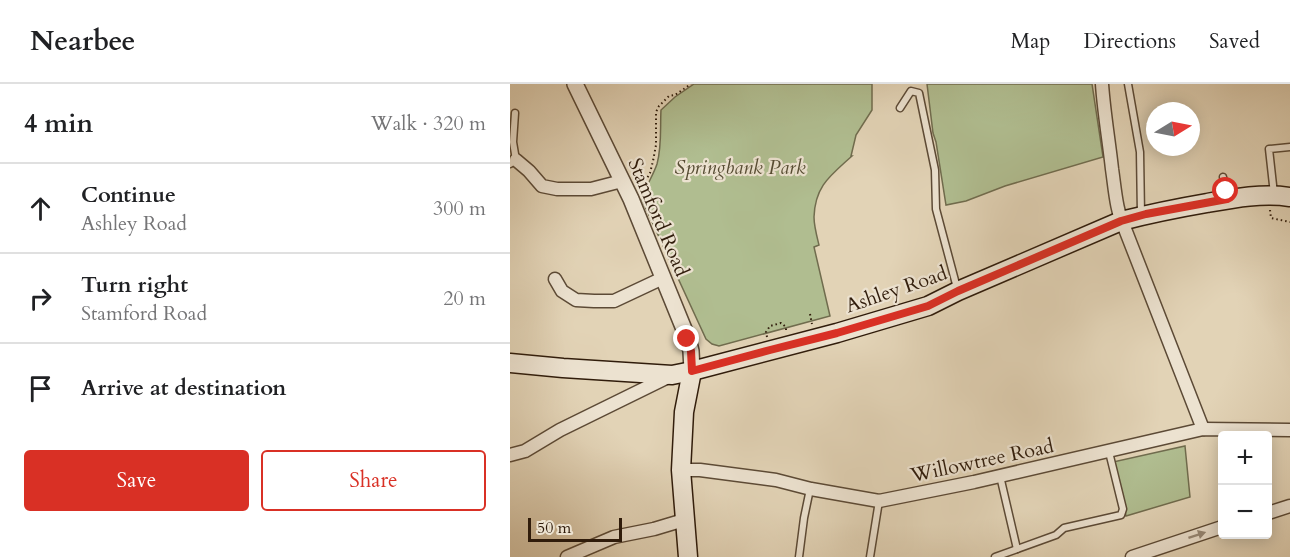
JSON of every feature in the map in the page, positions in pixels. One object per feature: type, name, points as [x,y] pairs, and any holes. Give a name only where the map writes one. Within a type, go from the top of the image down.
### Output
[{"type":"main road","name":"Ashley Road","points":[[510,363],[672,375],[692,371],[837,333],[928,306],[1121,221],[1227,199],[1277,196]]},
{"type":"main road","points":[[688,557],[681,470],[684,412],[692,371]]},
{"type":"street","name":"Stamford Road","points":[[575,84],[631,199],[691,351],[692,371]]},
{"type":"street","points":[[1102,84],[1121,221],[1203,429]]},
{"type":"street","points":[[513,162],[529,171],[542,186],[557,189],[591,189],[622,181]]},
{"type":"street","points":[[555,279],[562,291],[576,300],[614,301],[663,278]]},
{"type":"street","points":[[510,455],[525,451],[560,430],[672,375]]},
{"type":"street","name":"Willowtree Road","points":[[681,470],[700,470],[776,480],[811,489],[879,501],[1109,452],[1203,429],[1290,430]]},
{"type":"street","points":[[1272,512],[1290,506]]},
{"type":"street","points":[[567,557],[614,537],[684,520]]},
{"type":"street","points":[[1132,557],[1218,527]]},
{"type":"lane","points":[[1128,84],[1140,152],[1141,216]]},
{"type":"lane","points":[[900,108],[911,91],[919,93],[935,170],[936,209],[958,291]]},
{"type":"lane","points":[[513,162],[514,113]]},
{"type":"lane","points":[[1277,196],[1269,149],[1290,147]]},
{"type":"lane","points":[[1223,177],[1227,199]]},
{"type":"lane","points":[[995,557],[1056,535],[1064,528],[1121,514],[1123,509],[1109,452]]},
{"type":"lane","points":[[1000,476],[1017,549]]},
{"type":"lane","points":[[799,557],[804,518],[811,489]]},
{"type":"lane","points":[[870,557],[879,501]]},
{"type":"path","points":[[631,199],[639,193],[650,173],[656,145],[656,112],[659,106],[669,96],[675,95],[692,84]]},
{"type":"path","points":[[1277,196],[1271,218],[1290,222]]},
{"type":"green space","name":"Springbank Park","points":[[694,84],[872,84],[872,110],[856,135],[852,156],[825,182],[815,206],[814,224],[819,245],[814,247],[830,316],[719,346],[706,339],[642,200],[659,157],[661,110]]},
{"type":"green space","points":[[927,84],[1092,84],[1103,157],[1005,186],[966,201],[946,205]]},
{"type":"green space","points":[[1185,446],[1190,497],[1126,516],[1113,462]]},
{"type":"route","points":[[687,339],[691,351],[692,371],[837,333],[928,306],[1121,221],[1227,199],[1226,191]]}]
